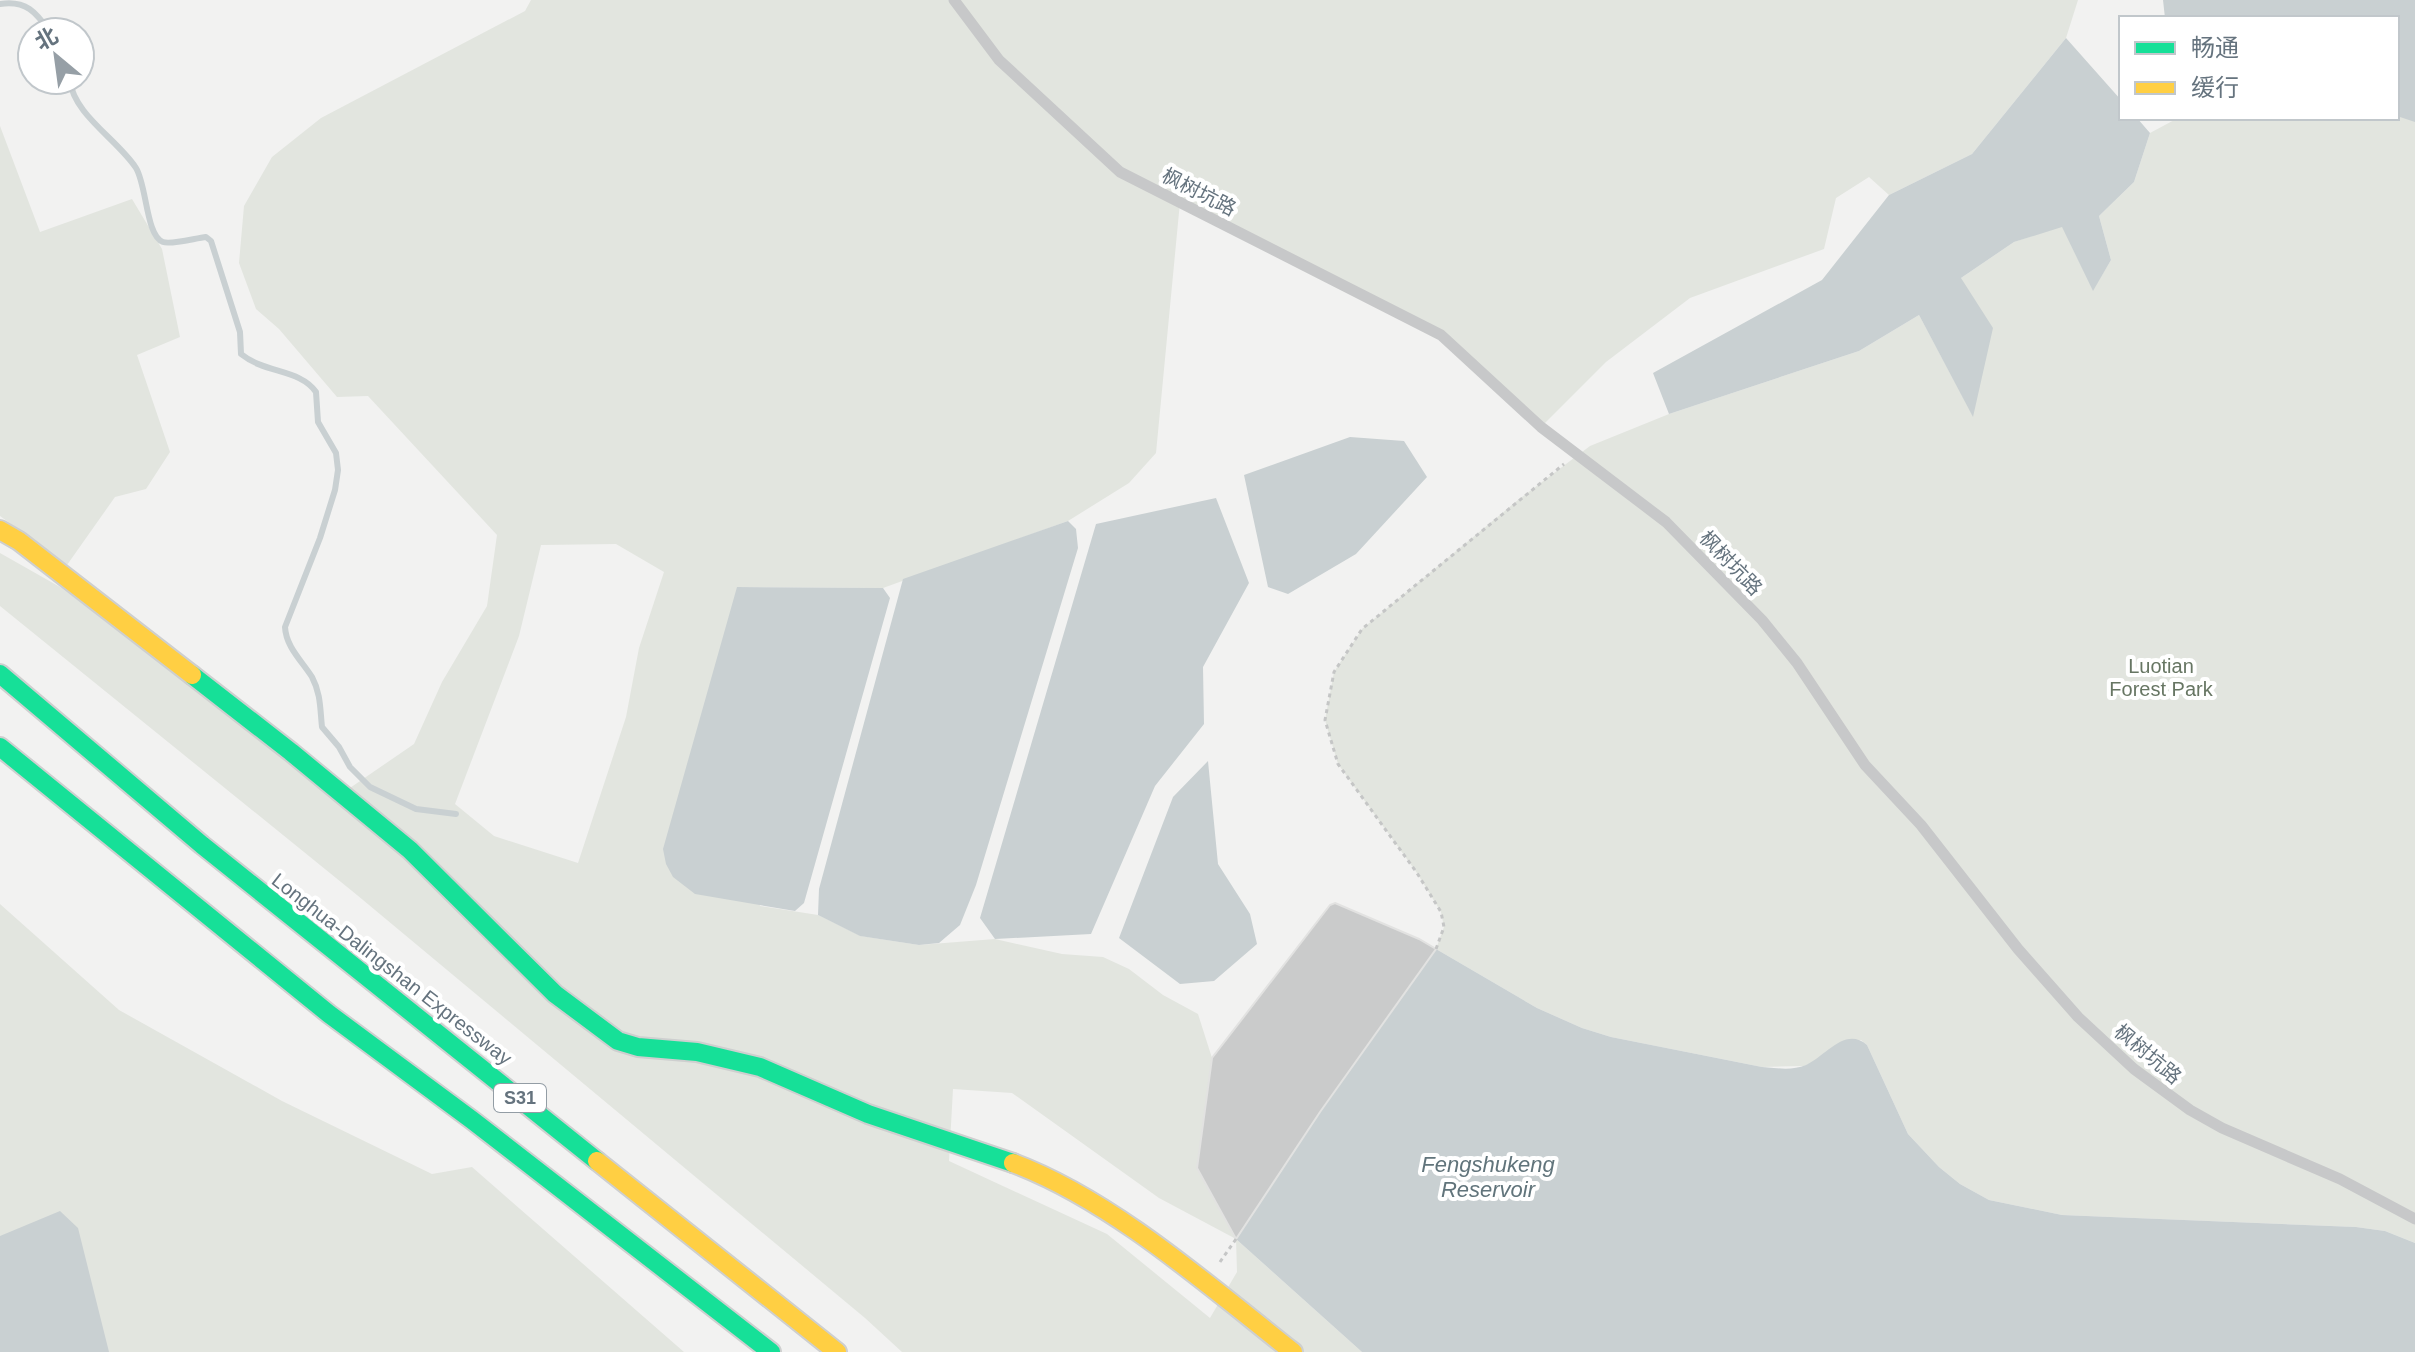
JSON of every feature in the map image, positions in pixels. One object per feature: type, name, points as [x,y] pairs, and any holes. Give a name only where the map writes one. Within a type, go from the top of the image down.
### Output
[{"type":"main road","points":[[0,530],[19,541],[163,652],[410,850],[555,994],[602,1031],[618,1041],[638,1047],[697,1052],[760,1067],[868,1114],[1016,1164],[1060,1183],[1194,1274],[1293,1352]]},
{"type":"main road","name":"Longhua-Dalingshan Expressway","points":[[0,674],[331,950],[837,1352]]},
{"type":"main road","name":"S31","points":[[0,747],[329,1014],[472,1120],[771,1352]]},
{"type":"lane","name":"枫树坑路","points":[[954,0],[999,60],[1120,172],[1441,335],[1541,427],[1666,522],[1762,620],[1810,681],[1865,765],[1921,825],[2018,949],[2078,1017],[2134,1069],[2190,1110],[2222,1128],[2340,1179],[2415,1219]]},
{"type":"path","points":[[1436,949],[1444,927],[1441,912],[1417,873],[1338,764],[1325,720],[1334,672],[1362,629],[1576,455]]},
{"type":"green space","points":[[531,0],[2078,0],[2066,38],[1972,154],[1889,195],[1869,177],[1836,198],[1824,249],[1690,298],[1606,362],[1541,427],[1441,335],[1180,202],[1156,453],[1129,483],[1068,521],[883,588],[737,587],[760,906],[818,915],[861,936],[919,945],[995,939],[1062,954],[1103,957],[1129,969],[1163,995],[1198,1014],[1212,1058],[1197,1168],[1236,1239],[1362,1352],[902,1352],[357,895],[0,606],[0,553],[60,587],[347,790],[414,744],[442,682],[487,606],[497,535],[368,396],[337,397],[279,329],[256,309],[239,263],[244,206],[272,157],[321,118],[525,11]],"holes":[[[616,544],[664,572],[639,648],[626,717],[578,863],[494,836],[455,804],[519,636],[541,545]],[[953,1089],[1012,1093],[1159,1198],[1236,1239],[1237,1272],[1210,1318],[1107,1234],[949,1161]]]},
{"type":"green space","name":"Luotian Forest Park","points":[[2415,90],[2415,1243],[2385,1231],[2356,1227],[2062,1215],[1989,1200],[1960,1184],[1939,1167],[1908,1134],[1867,1045],[1861,1040],[1804,1066],[1762,1067],[1611,1037],[1537,1008],[1436,949],[1444,927],[1441,912],[1417,873],[1338,764],[1325,720],[1334,672],[1362,629],[1518,500],[1590,446],[1669,414],[1859,351],[1919,315],[1973,416],[1961,278],[2014,242],[2062,226],[2093,290],[2111,260],[2099,216],[2134,182],[2150,133],[2174,120],[2399,120],[2399,104]]},
{"type":"green space","points":[[0,126],[40,232],[132,199],[162,249],[180,337],[137,355],[170,452],[146,489],[115,497],[67,565],[0,516]]},
{"type":"green space","points":[[0,904],[119,1010],[282,1101],[432,1174],[472,1167],[684,1352],[0,1352]]},
{"type":"water","points":[[2163,0],[2415,0],[2415,122],[2399,117],[2399,16],[2165,16]]},
{"type":"water","points":[[2066,38],[2119,98],[2119,120],[2139,120],[2150,133],[2134,182],[2099,216],[2111,260],[2093,291],[2062,227],[2014,242],[1961,278],[1993,328],[1973,417],[1919,315],[1859,351],[1669,414],[1653,373],[1822,280],[1889,195],[1972,154]]},
{"type":"water","points":[[1350,437],[1404,441],[1427,477],[1356,554],[1288,594],[1268,587],[1244,475]]},
{"type":"water","points":[[1216,498],[1249,583],[1203,667],[1204,724],[1155,786],[1091,934],[995,939],[980,918],[1096,524]]},
{"type":"water","points":[[1068,521],[1076,529],[1078,548],[976,885],[960,925],[939,943],[919,945],[860,936],[818,915],[819,889],[903,579]]},
{"type":"water","points":[[737,587],[883,588],[890,598],[804,903],[795,911],[695,894],[673,877],[663,849]]},
{"type":"water","points":[[1208,761],[1218,864],[1250,914],[1257,944],[1214,981],[1180,984],[1119,938],[1173,797]]},
{"type":"water","name":"Fengshukeng Reservoir","points":[[1436,949],[1537,1008],[1611,1037],[1784,1069],[1806,1065],[1843,1041],[1859,1040],[1867,1045],[1908,1134],[1939,1167],[1960,1184],[1989,1200],[2062,1215],[2356,1227],[2385,1231],[2415,1243],[2415,1352],[1362,1352],[1236,1239],[1320,1112]]},
{"type":"water","points":[[60,1211],[78,1228],[109,1352],[0,1352],[0,1236]]},
{"type":"building","points":[[1335,903],[1436,949],[1320,1112],[1236,1239],[1197,1168],[1212,1058],[1330,905]]},
{"type":"waterway","points":[[0,4],[24,6],[37,16]]},
{"type":"waterway","points":[[75,96],[87,115],[136,168],[157,238],[167,243],[206,237],[211,241],[240,332],[241,354],[261,365],[301,379],[316,392],[318,422],[336,453],[338,470],[320,538],[285,627],[291,647],[315,683],[322,727],[339,747],[350,767],[370,787],[416,809],[456,814]]},
{"type":"traffic: fast","points":[[0,674],[202,845],[597,1161]]},
{"type":"traffic: fast","points":[[192,675],[410,850],[555,994],[618,1041],[638,1047],[697,1052],[760,1067],[868,1114],[1013,1163]]},
{"type":"traffic: fast","points":[[0,747],[329,1014],[472,1120],[771,1352]]},
{"type":"traffic: slow","points":[[0,530],[19,541],[192,675]]},
{"type":"traffic: slow","points":[[597,1161],[837,1352]]},
{"type":"traffic: slow","points":[[1013,1163],[1050,1179],[1123,1222],[1194,1273],[1293,1352]]}]
